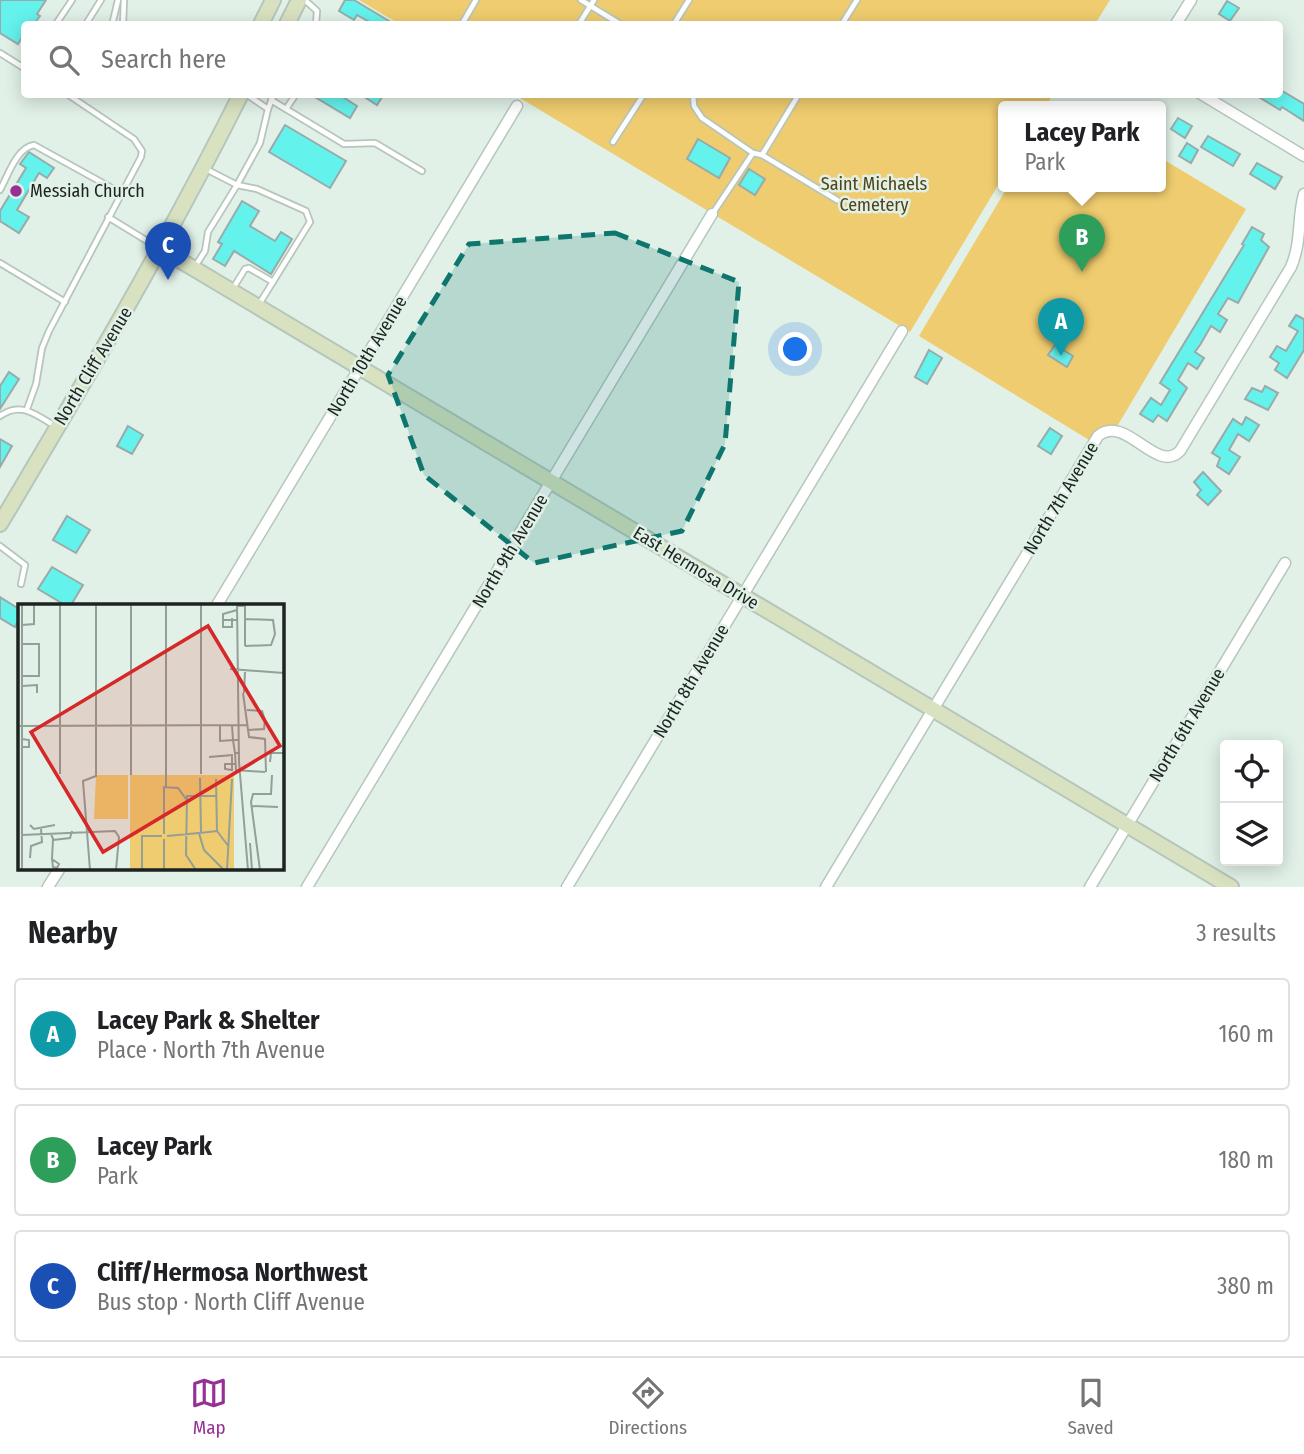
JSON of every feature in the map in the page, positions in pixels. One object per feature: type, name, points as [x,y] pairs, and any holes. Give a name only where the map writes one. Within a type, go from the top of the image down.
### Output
[{"type":"street","points":[[263,21],[274,0]]},
{"type":"street","points":[[288,21],[299,0]]},
{"type":"street","points":[[1178,21],[1191,0]]},
{"type":"street","name":"North Cliff Avenue","points":[[0,524],[161,249],[241,98]]},
{"type":"street","points":[[1208,98],[1304,156]]},
{"type":"street","name":"North 10th Avenue","points":[[218,604],[517,106]]},
{"type":"street","name":"North 7th Avenue","points":[[826,887],[1098,436],[1115,430],[1165,457],[1176,455],[1180,451],[1291,267],[1298,250],[1304,194]]},
{"type":"street","name":"North 9th Avenue","points":[[307,887],[712,214]]},
{"type":"street","name":"East Hermosa Drive","points":[[161,249],[1231,887]]},
{"type":"street","name":"North 8th Avenue","points":[[567,887],[902,331]]},
{"type":"street","name":"North 6th Avenue","points":[[1090,887],[1285,563]]},
{"type":"street","points":[[48,887],[59,870]]},
{"type":"lane","points":[[58,21],[72,0]]},
{"type":"lane","points":[[88,21],[101,0]]},
{"type":"lane","points":[[113,21],[118,0]]},
{"type":"lane","points":[[122,21],[124,0]]},
{"type":"lane","points":[[305,0],[317,11],[316,21]]},
{"type":"lane","points":[[464,21],[477,0]]},
{"type":"lane","points":[[581,0],[615,21]]},
{"type":"lane","points":[[581,21],[594,0]]},
{"type":"lane","points":[[677,21],[689,0]]},
{"type":"lane","points":[[844,21],[857,0]]},
{"type":"lane","points":[[0,53],[21,66]]},
{"type":"lane","points":[[27,409],[37,384],[42,348],[142,151],[138,142],[73,98]]},
{"type":"lane","points":[[250,98],[268,109]]},
{"type":"lane","points":[[194,268],[205,251],[208,232],[260,143],[272,98]]},
{"type":"lane","points":[[273,98],[286,110],[344,145],[375,144],[422,171]]},
{"type":"lane","points":[[286,110],[294,98]]},
{"type":"lane","points":[[613,142],[641,98]]},
{"type":"lane","points":[[693,98],[694,106],[702,118],[752,153],[762,155],[837,201]]},
{"type":"lane","points":[[762,155],[797,98]]},
{"type":"lane","points":[[0,190],[21,152],[27,146],[34,145],[121,193]]},
{"type":"lane","points":[[712,214],[752,153]]},
{"type":"lane","points":[[204,168],[237,185],[257,188],[306,211],[310,216],[310,222],[258,307]]},
{"type":"lane","points":[[108,217],[161,249]]},
{"type":"lane","points":[[0,263],[65,302]]},
{"type":"lane","points":[[232,291],[245,269],[249,268],[273,282]]},
{"type":"lane","points":[[0,416],[11,410],[27,409],[57,427]]},
{"type":"lane","points":[[0,547],[25,565],[21,584]]},
{"type":"highlighted area","points":[[615,233],[739,282],[725,444],[682,531],[534,563],[424,475],[388,375],[469,244]]},
{"type":"green space","points":[[359,0],[1110,0],[1097,21],[394,21]]},
{"type":"green space","name":"Saint Michaels Cemetery","points":[[520,98],[1051,98],[1049,101],[998,101],[998,185],[910,332]]},
{"type":"green space","points":[[1166,161],[1246,209],[1115,430],[1094,443],[919,336],[1004,192],[1166,192]]},
{"type":"building","points":[[0,0],[46,0],[37,14],[40,16],[36,21],[21,21],[21,39],[18,44],[0,33]]},
{"type":"building","points":[[345,0],[354,0],[389,21],[368,21],[357,15],[354,20],[339,11]]},
{"type":"building","points":[[1227,1],[1239,8],[1230,21],[1219,14]]},
{"type":"building","points":[[1283,91],[1304,104],[1304,121],[1282,107],[1280,110],[1260,98],[1283,98]]},
{"type":"building","points":[[317,98],[344,98],[357,106],[350,118]]},
{"type":"building","points":[[366,98],[381,98],[377,105]]},
{"type":"building","points":[[1178,118],[1192,126],[1185,138],[1171,129]]},
{"type":"building","points":[[285,125],[346,161],[330,188],[269,152]]},
{"type":"building","points":[[1208,136],[1240,154],[1233,166],[1201,147]]},
{"type":"building","points":[[698,139],[730,158],[719,178],[687,159]]},
{"type":"building","points":[[1187,143],[1198,150],[1191,163],[1179,156]]},
{"type":"building","points":[[29,152],[54,168],[47,178],[39,173],[17,210],[29,217],[19,233],[0,221],[0,211],[26,168],[20,164]]},
{"type":"building","points":[[1257,163],[1282,177],[1275,189],[1250,174]]},
{"type":"building","points":[[749,169],[765,179],[755,195],[739,185]]},
{"type":"building","points":[[242,201],[259,211],[250,226],[275,241],[281,232],[292,239],[271,274],[234,251],[225,266],[213,259],[222,244],[218,242]]},
{"type":"building","points":[[1252,227],[1264,234],[1261,240],[1269,247],[1238,303],[1228,298],[1218,314],[1227,320],[1220,332],[1211,326],[1195,352],[1204,358],[1197,369],[1188,363],[1178,380],[1187,388],[1167,421],[1158,415],[1153,422],[1140,414],[1151,398],[1161,405],[1170,390],[1160,383],[1244,245],[1242,244]]},
{"type":"building","points":[[1296,315],[1304,319],[1304,350],[1287,378],[1275,370],[1279,363],[1270,357],[1277,346],[1286,351],[1298,331],[1289,326]]},
{"type":"building","points":[[1055,345],[1073,356],[1067,367],[1048,355]]},
{"type":"building","points":[[929,350],[942,358],[927,384],[915,377]]},
{"type":"building","points":[[9,372],[19,379],[0,409],[0,386]]},
{"type":"building","points":[[1265,386],[1278,393],[1268,410],[1245,399],[1252,388],[1262,392]]},
{"type":"building","points":[[1246,417],[1259,425],[1249,441],[1238,434],[1229,450],[1240,457],[1229,474],[1217,466],[1220,458],[1212,453],[1233,419],[1242,425]]},
{"type":"building","points":[[128,426],[143,435],[132,454],[117,446]]},
{"type":"building","points":[[1050,428],[1062,436],[1051,454],[1038,446]]},
{"type":"building","points":[[0,439],[12,446],[0,467]]},
{"type":"building","points":[[1203,472],[1221,491],[1208,505],[1197,495],[1201,490],[1194,482]]},
{"type":"building","points":[[67,516],[90,530],[76,553],[53,540]]},
{"type":"building","points":[[52,567],[83,585],[72,604],[63,604],[38,589]]},
{"type":"building","points":[[0,597],[18,608],[18,621],[15,627],[0,618]]},
{"type":"place","name":"Messiah Church","points":[[16,191]]},
{"type":"place","name":"Lacey Park","points":[[1082,272]]},
{"type":"place","name":"Cliff/Hermosa Northwest","points":[[168,280]]},
{"type":"place","name":"Lacey Park & Shelter","points":[[1061,356]]}]
